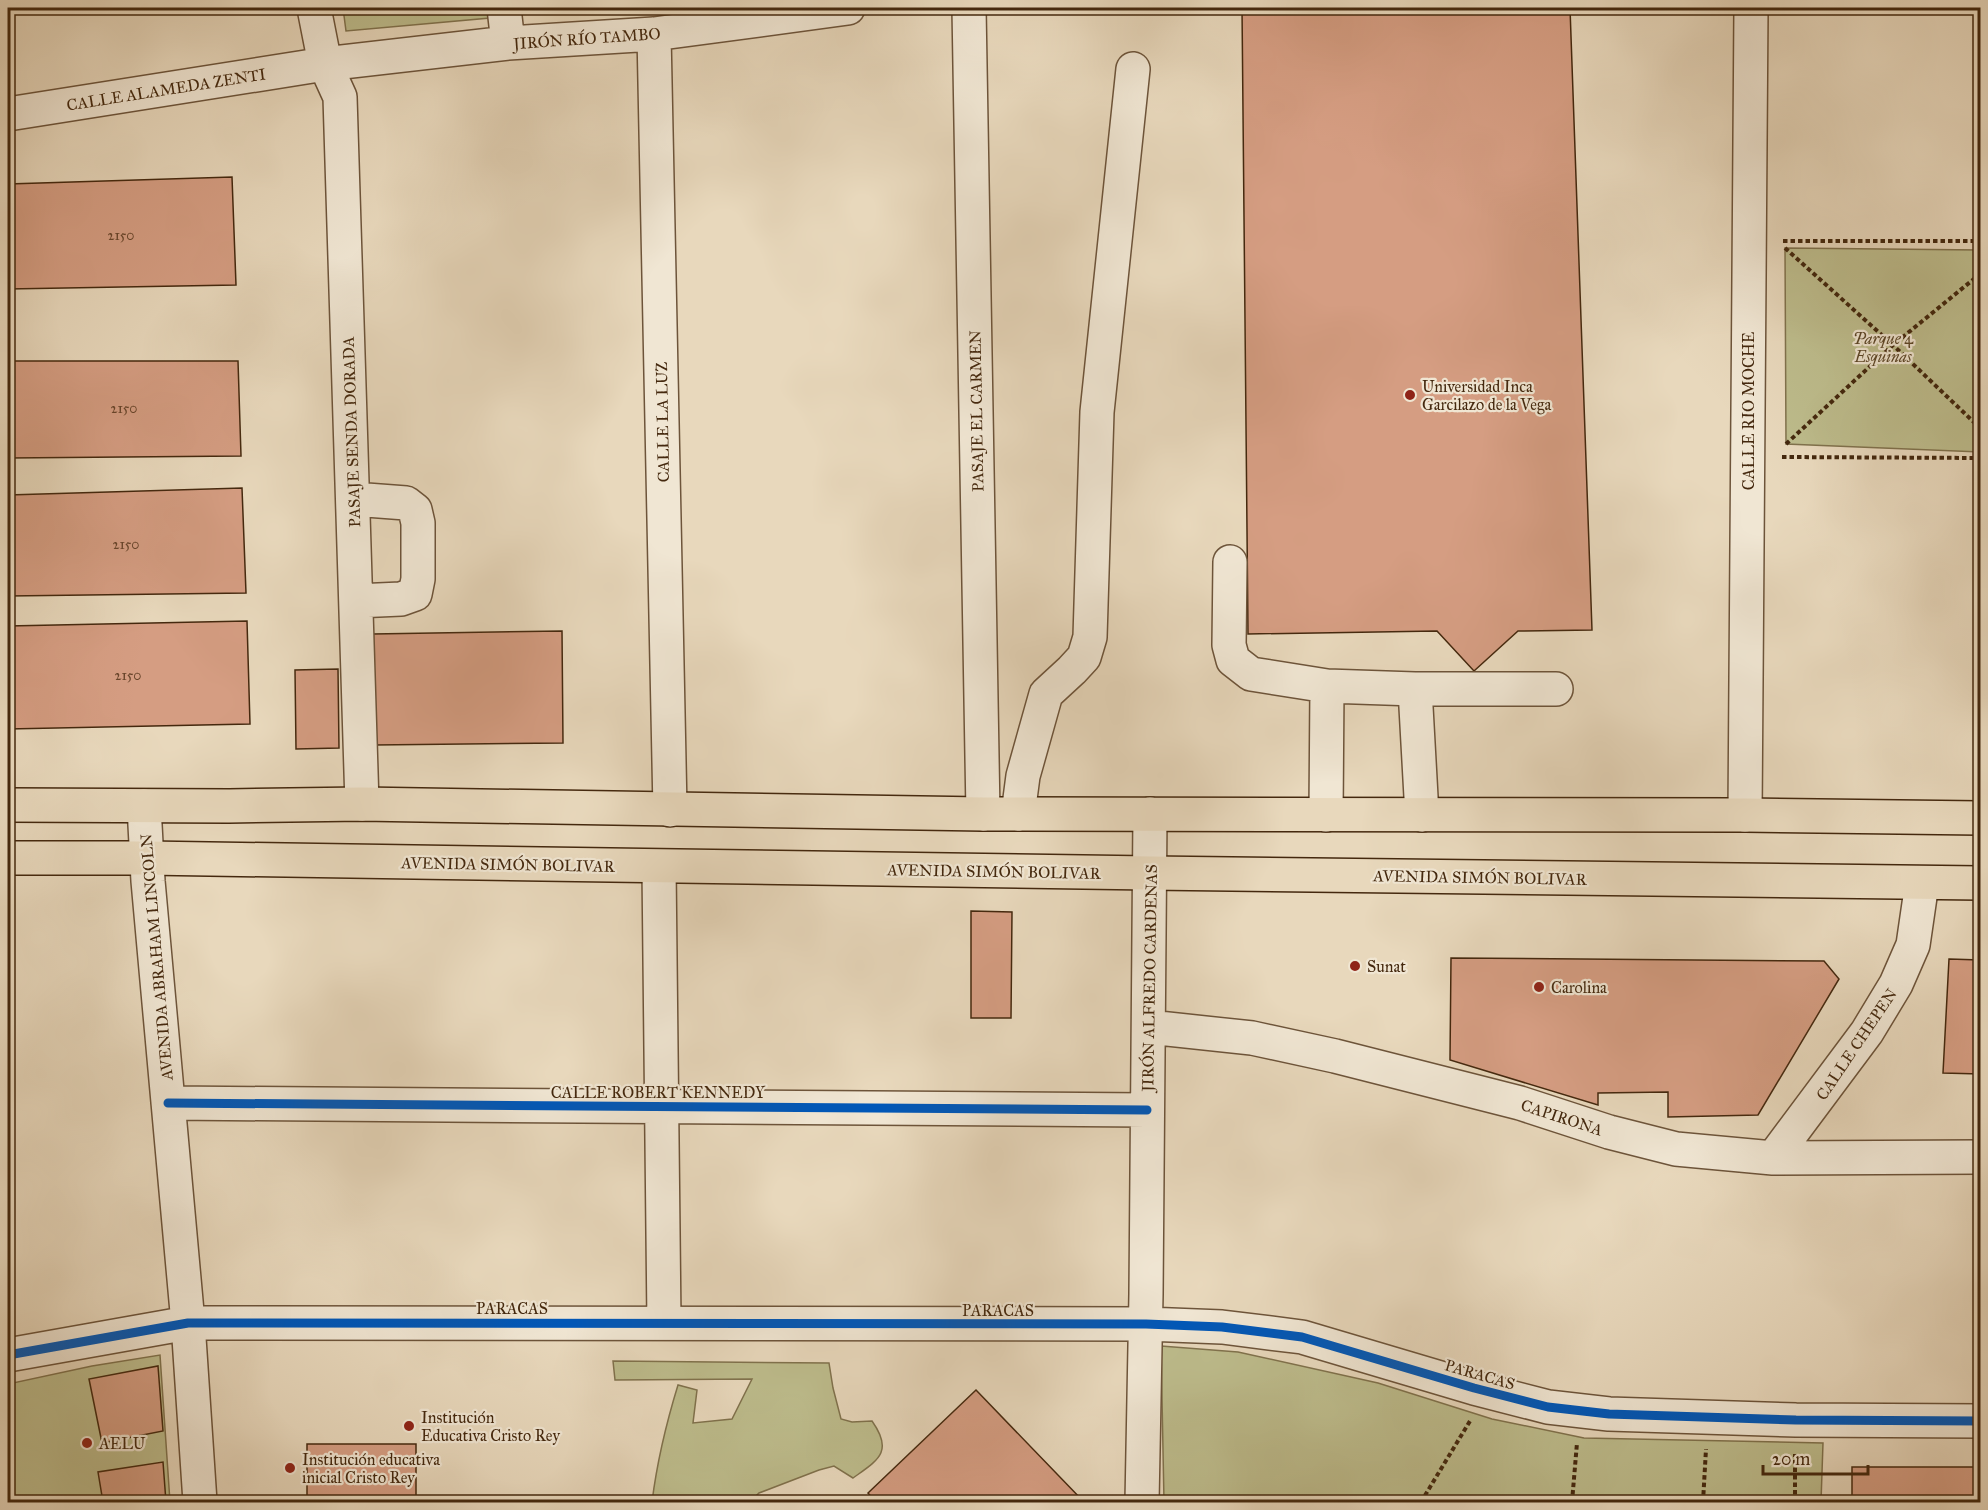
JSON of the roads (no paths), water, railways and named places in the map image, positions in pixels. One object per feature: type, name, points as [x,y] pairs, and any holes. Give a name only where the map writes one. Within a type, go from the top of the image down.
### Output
[{"type":"main road","points":[[8,805],[362,804],[983,814],[1745,815],[1980,818]]},
{"type":"main road","name":"AVENIDA SIMÓN BOLIVAR","points":[[8,858],[1980,883]]},
{"type":"street","name":"PASAJE SENDA DORADA","points":[[314,8],[325,64],[340,97],[362,804]]},
{"type":"street","points":[[504,8],[508,43]]},
{"type":"street","name":"JIRÓN RÍO TAMBO","points":[[325,64],[508,43],[654,34],[848,8]]},
{"type":"street","name":"PASAJE EL CARMEN","points":[[969,8],[983,814]]},
{"type":"street","name":"CALLE RIO MOCHE","points":[[1745,815],[1751,8]]},
{"type":"street","name":"CALLE LA LUZ","points":[[654,34],[670,810]]},
{"type":"street","name":"CALLE ALAMEDA ZENTI","points":[[8,114],[325,64]]},
{"type":"street","points":[[1018,814],[1023,776],[1046,694],[1084,657],[1090,637],[1097,412],[1133,69]]},
{"type":"street","points":[[353,500],[406,503],[415,510],[418,523],[418,579],[415,594],[401,599],[356,601]]},
{"type":"street","points":[[1230,562],[1229,645],[1233,660],[1251,674],[1327,686],[1415,689],[1556,689]]},
{"type":"street","points":[[1326,814],[1327,686]]},
{"type":"street","points":[[1415,689],[1422,815]]},
{"type":"street","name":"AVENIDA ABRAHAM LINCOLN","points":[[144,806],[188,1323],[200,1503]]},
{"type":"street","name":"JIRÓN ALFREDO CARDENAS","points":[[1142,1503],[1146,1324],[1150,814]]},
{"type":"street","points":[[659,867],[664,1323]]},
{"type":"street","name":"CALLE CHEPEN","points":[[1773,1158],[1867,1032],[1896,984],[1913,945],[1922,883]]},
{"type":"street","name":"CAPIRONA","points":[[1149,1027],[1252,1038],[1335,1056],[1520,1102],[1609,1132],[1676,1149],[1773,1158],[1980,1157]]},
{"type":"street","name":"CALLE ROBERT KENNEDY","points":[[168,1103],[1147,1110]]},
{"type":"street","name":"PARACAS","points":[[8,1355],[188,1323],[1146,1324],[1222,1327],[1302,1337],[1487,1392],[1548,1407],[1609,1413],[1796,1420],[1980,1421]]},
{"type":"place","name":"Universidad Inca Garcilazo de la Vega","points":[[1410,395]]},
{"type":"place","name":"Sunat","points":[[1355,966]]},
{"type":"place","name":"Carolina","points":[[1539,987]]},
{"type":"place","name":"Institución Educativa Cristo Rey","points":[[409,1426]]},
{"type":"place","name":"AELU","points":[[87,1443]]},
{"type":"place","name":"Institución educativa inicial Cristo Rey","points":[[290,1468]]},
{"type":"park label","name":"Parque 4 Esquinas","points":[[1883,347]]}]
